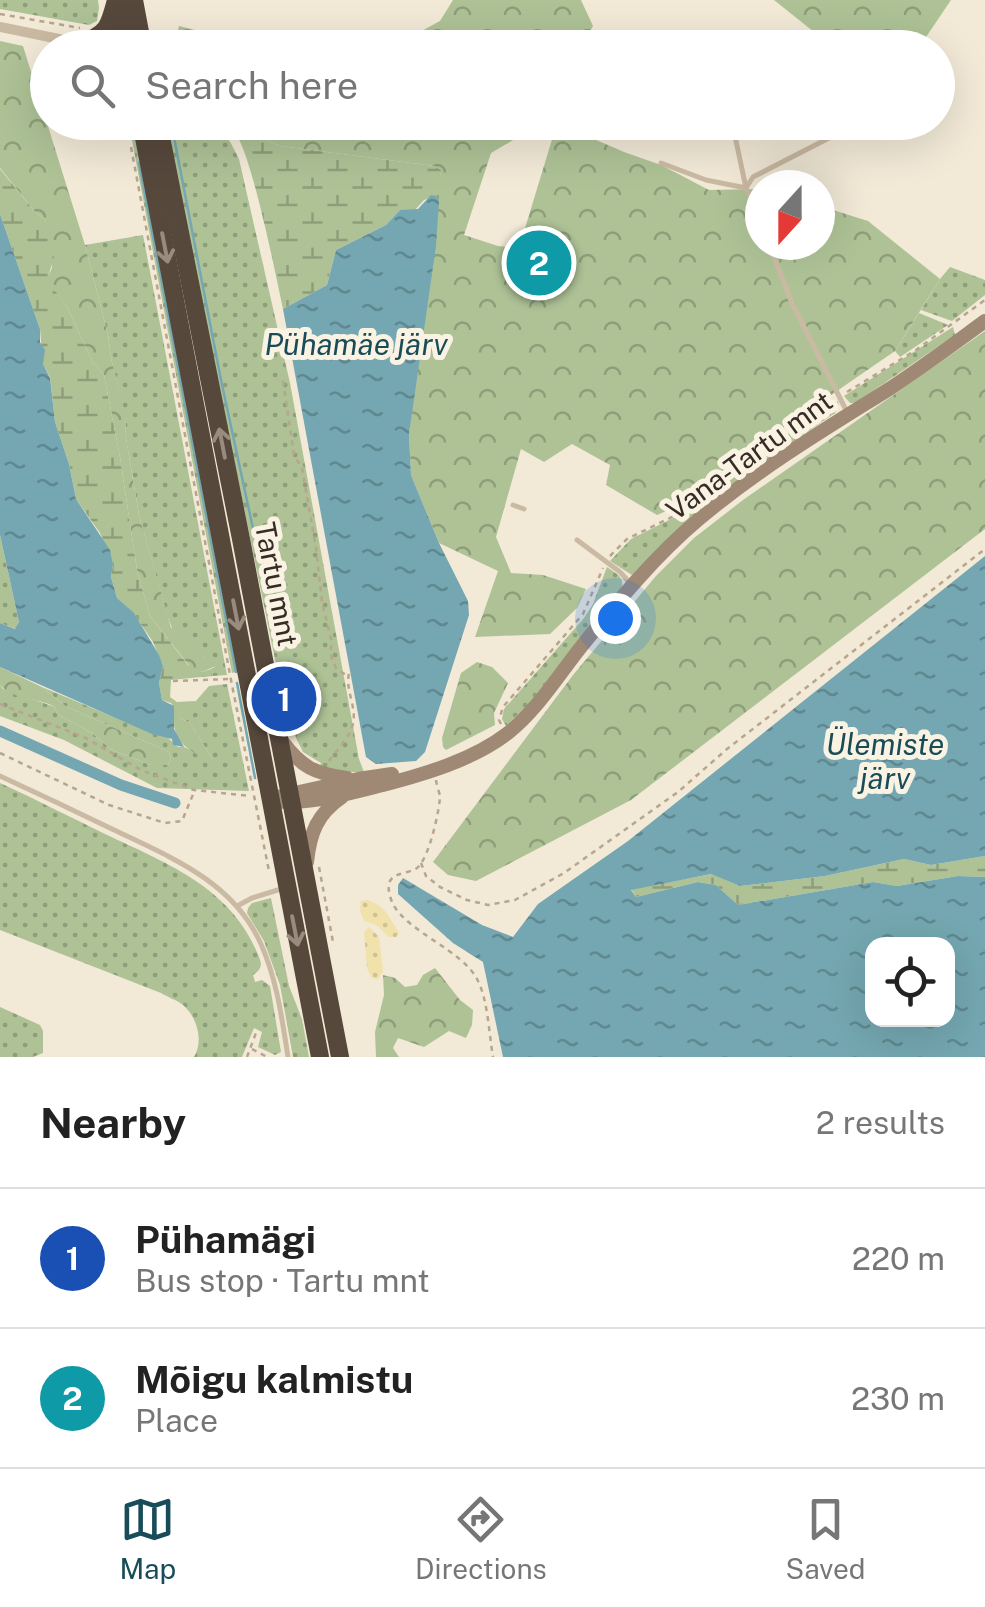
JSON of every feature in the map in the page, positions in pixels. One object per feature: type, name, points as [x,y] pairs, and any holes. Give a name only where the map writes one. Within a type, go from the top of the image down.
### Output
[{"type":"highway","points":[[106,30],[117,0]]},
{"type":"highway","points":[[117,0],[128,30]]},
{"type":"highway","points":[[134,0],[135,30]]},
{"type":"highway","name":"Tartu mnt","points":[[145,140],[276,798],[320,1057]]},
{"type":"highway","name":"Tartu mnt","points":[[162,140],[278,736],[276,798]]},
{"type":"highway","name":"Tartu mnt","points":[[289,887],[340,1057]]},
{"type":"street","points":[[0,28],[30,31]]},
{"type":"street","name":"Vana-Tartu mnt","points":[[276,798],[346,794],[394,782],[486,748],[521,721],[632,586],[701,517],[799,444],[884,392],[985,321]]},
{"type":"street","points":[[278,736],[300,763],[311,770],[358,779]]},
{"type":"street","name":"Vana-Tartu mnt","points":[[276,798],[358,779],[433,768]]},
{"type":"street","points":[[289,887],[314,825],[328,807],[346,794]]},
{"type":"lane","points":[[736,140],[745,183]]},
{"type":"lane","points":[[764,170],[825,140]]},
{"type":"lane","points":[[661,163],[706,180],[745,188]]},
{"type":"lane","points":[[775,260],[847,413]]},
{"type":"lane","points":[[512,505],[524,508]]},
{"type":"lane","points":[[576,540],[620,572],[632,586]]},
{"type":"lane","points":[[0,776],[179,861],[237,906],[260,942],[277,988],[288,1057]]},
{"type":"lane","points":[[237,906],[289,887]]},
{"type":"path","points":[[0,14],[61,30]]},
{"type":"path","points":[[129,140],[231,680],[276,798],[289,887]]},
{"type":"path","points":[[283,381],[294,455],[302,468],[316,548],[322,602],[332,642],[330,653],[336,668],[347,676]]},
{"type":"path","points":[[421,863],[426,876],[467,900],[488,905],[516,900],[564,873],[678,792],[726,749],[985,548]]},
{"type":"path","points":[[320,764],[328,763],[352,730],[347,676],[350,670]]},
{"type":"path","points":[[173,681],[231,680]]},
{"type":"path","points":[[0,704],[86,738],[142,770],[194,790],[276,798]]},
{"type":"path","points":[[0,754],[109,805],[165,823],[182,821],[194,790]]},
{"type":"path","points":[[440,794],[436,822],[421,863],[392,878],[388,888],[390,899],[414,926],[447,949],[478,979],[493,1057]]},
{"type":"path","points":[[316,859],[334,946]]},
{"type":"path","points":[[247,1057],[258,1030]]},
{"type":"path","points":[[250,1049],[267,1057]]},
{"type":"green space","points":[[0,0],[98,0],[99,8],[97,21],[89,25],[0,9]]},
{"type":"green space","points":[[453,0],[581,0],[593,26],[591,30],[423,30],[440,21]]},
{"type":"green space","points":[[774,0],[951,0],[931,30],[812,30]]},
{"type":"green space","points":[[0,41],[23,46],[30,68],[30,140],[52,140],[108,335],[125,413],[139,515],[171,628],[181,625],[204,657],[216,666],[202,672],[191,668],[150,616],[137,570],[104,375],[93,363],[67,307],[46,280],[52,268],[45,219],[0,168]]},
{"type":"green space","points":[[132,140],[136,140],[239,671],[232,673]]},
{"type":"green space","points":[[168,140],[228,140],[239,159],[290,383],[364,772],[319,768],[321,763],[303,752],[296,738],[284,673],[278,674]]},
{"type":"green space","points":[[239,140],[267,140],[281,146],[434,166],[441,170],[439,201],[436,196],[424,200],[414,211],[400,210],[386,225],[336,250],[327,285],[283,309]]},
{"type":"green space","points":[[267,140],[513,140],[491,153],[464,235],[519,248],[552,140],[596,140],[661,165],[709,190],[745,189],[745,260],[835,260],[835,211],[868,221],[940,279],[895,351],[754,448],[678,506],[657,515],[606,485],[610,465],[572,444],[544,462],[521,449],[496,537],[511,573],[543,575],[586,589],[577,608],[550,634],[475,637],[498,571],[439,543],[411,475],[409,434],[441,170],[281,146]]},
{"type":"green space","points":[[0,169],[45,219],[54,257],[47,280],[67,307],[93,363],[104,375],[137,570],[150,616],[188,665],[202,672],[211,669],[212,676],[171,680],[170,697],[177,702],[195,701],[189,722],[181,719],[171,703],[162,700],[159,683],[163,666],[153,642],[134,614],[117,598],[111,577],[113,565],[100,533],[76,499],[55,422],[40,329],[0,214]]},
{"type":"green space","points":[[143,235],[227,675],[212,676],[211,669],[215,667],[172,628],[167,615],[139,515],[125,415],[85,245]]},
{"type":"green space","points":[[950,267],[985,280],[985,295],[952,321],[921,310]]},
{"type":"green space","points":[[919,313],[948,325],[900,357],[895,351]]},
{"type":"green space","points":[[953,327],[955,335],[855,403],[844,396]]},
{"type":"green space","points":[[985,331],[985,529],[631,800],[476,881],[448,875],[433,862],[573,675],[656,576],[694,538]]},
{"type":"green space","points":[[838,401],[835,413],[766,460],[632,575],[610,561],[631,539],[683,513],[768,447]]},
{"type":"green space","points":[[0,535],[19,622],[16,629],[0,623]]},
{"type":"green space","points":[[607,567],[620,577],[622,587],[528,705],[506,726],[502,719],[504,709],[584,618]]},
{"type":"green space","points":[[477,662],[492,667],[508,683],[494,713],[495,725],[446,750],[442,738],[461,673]]},
{"type":"green space","points":[[0,667],[42,687],[65,706],[169,752],[168,765],[151,765],[112,750],[92,733],[57,714],[55,707],[6,690],[0,685]]},
{"type":"green space","points":[[227,684],[249,791],[157,788],[64,740],[0,716],[0,685],[55,707],[57,714],[92,733],[112,750],[151,765],[168,765],[169,752],[65,706],[42,687],[166,736],[178,747],[214,761],[189,722],[195,702],[209,686]]},
{"type":"green space","points":[[174,706],[216,764],[182,743],[175,729]]},
{"type":"green space","points":[[0,783],[171,866],[229,909],[259,958],[261,967],[253,975],[255,982],[262,980],[270,986],[281,1052],[275,1055],[258,1047],[262,1032],[254,1028],[242,1057],[194,1057],[198,1030],[181,1003],[0,930]]},
{"type":"green space","points":[[985,856],[985,877],[958,876],[897,886],[873,882],[738,905],[716,885],[698,882],[636,897],[631,889],[712,874],[740,886],[825,876],[904,859],[931,865]]},
{"type":"green space","points":[[271,898],[309,1057],[293,1057],[280,985],[264,941],[247,913],[252,903]]},
{"type":"green space","points":[[435,968],[473,1010],[466,1038],[449,1031],[424,1047],[398,1038],[393,1048],[399,1057],[376,1057],[375,1032],[384,995],[383,975],[395,978],[405,987],[417,985],[423,975]]},
{"type":"green space","points":[[0,1007],[40,1025],[43,1053],[33,1057],[0,1057]]},
{"type":"sand","points":[[367,900],[386,913],[399,933],[396,937],[389,937],[376,925],[364,921],[361,901]]},
{"type":"sand","points":[[369,927],[379,937],[383,972],[377,980],[367,968],[364,932]]},
{"type":"water","name":"Pühamäe järv","points":[[431,195],[439,201],[436,246],[409,434],[411,475],[468,601],[469,615],[425,752],[416,761],[376,764],[366,757],[283,309],[327,285],[336,250],[386,225],[400,210],[418,209]]},
{"type":"water","points":[[0,214],[40,329],[55,422],[76,499],[110,550],[117,598],[134,613],[159,655],[163,666],[159,683],[162,700],[174,706],[174,729],[184,747],[0,667],[0,623],[15,629],[19,622],[0,535]]},
{"type":"water","name":"Ülemiste järv","points":[[985,556],[985,856],[931,865],[904,859],[825,876],[740,886],[711,874],[631,890],[636,897],[698,882],[716,885],[738,905],[873,882],[897,886],[958,876],[985,877],[985,1057],[503,1057],[483,962],[453,943],[398,894],[398,885],[403,878],[482,925],[513,937],[538,904],[628,841]]},
{"type":"waterway","points":[[174,140],[260,561]]},
{"type":"waterway","points":[[139,163],[236,672]]},
{"type":"waterway","points":[[237,683],[255,778]]},
{"type":"waterway","points":[[0,731],[121,785],[175,803]]},
{"type":"place","name":"Mõigu kalmistu","points":[[539,263]]},
{"type":"place","name":"Pühamägi","points":[[284,699]]}]
